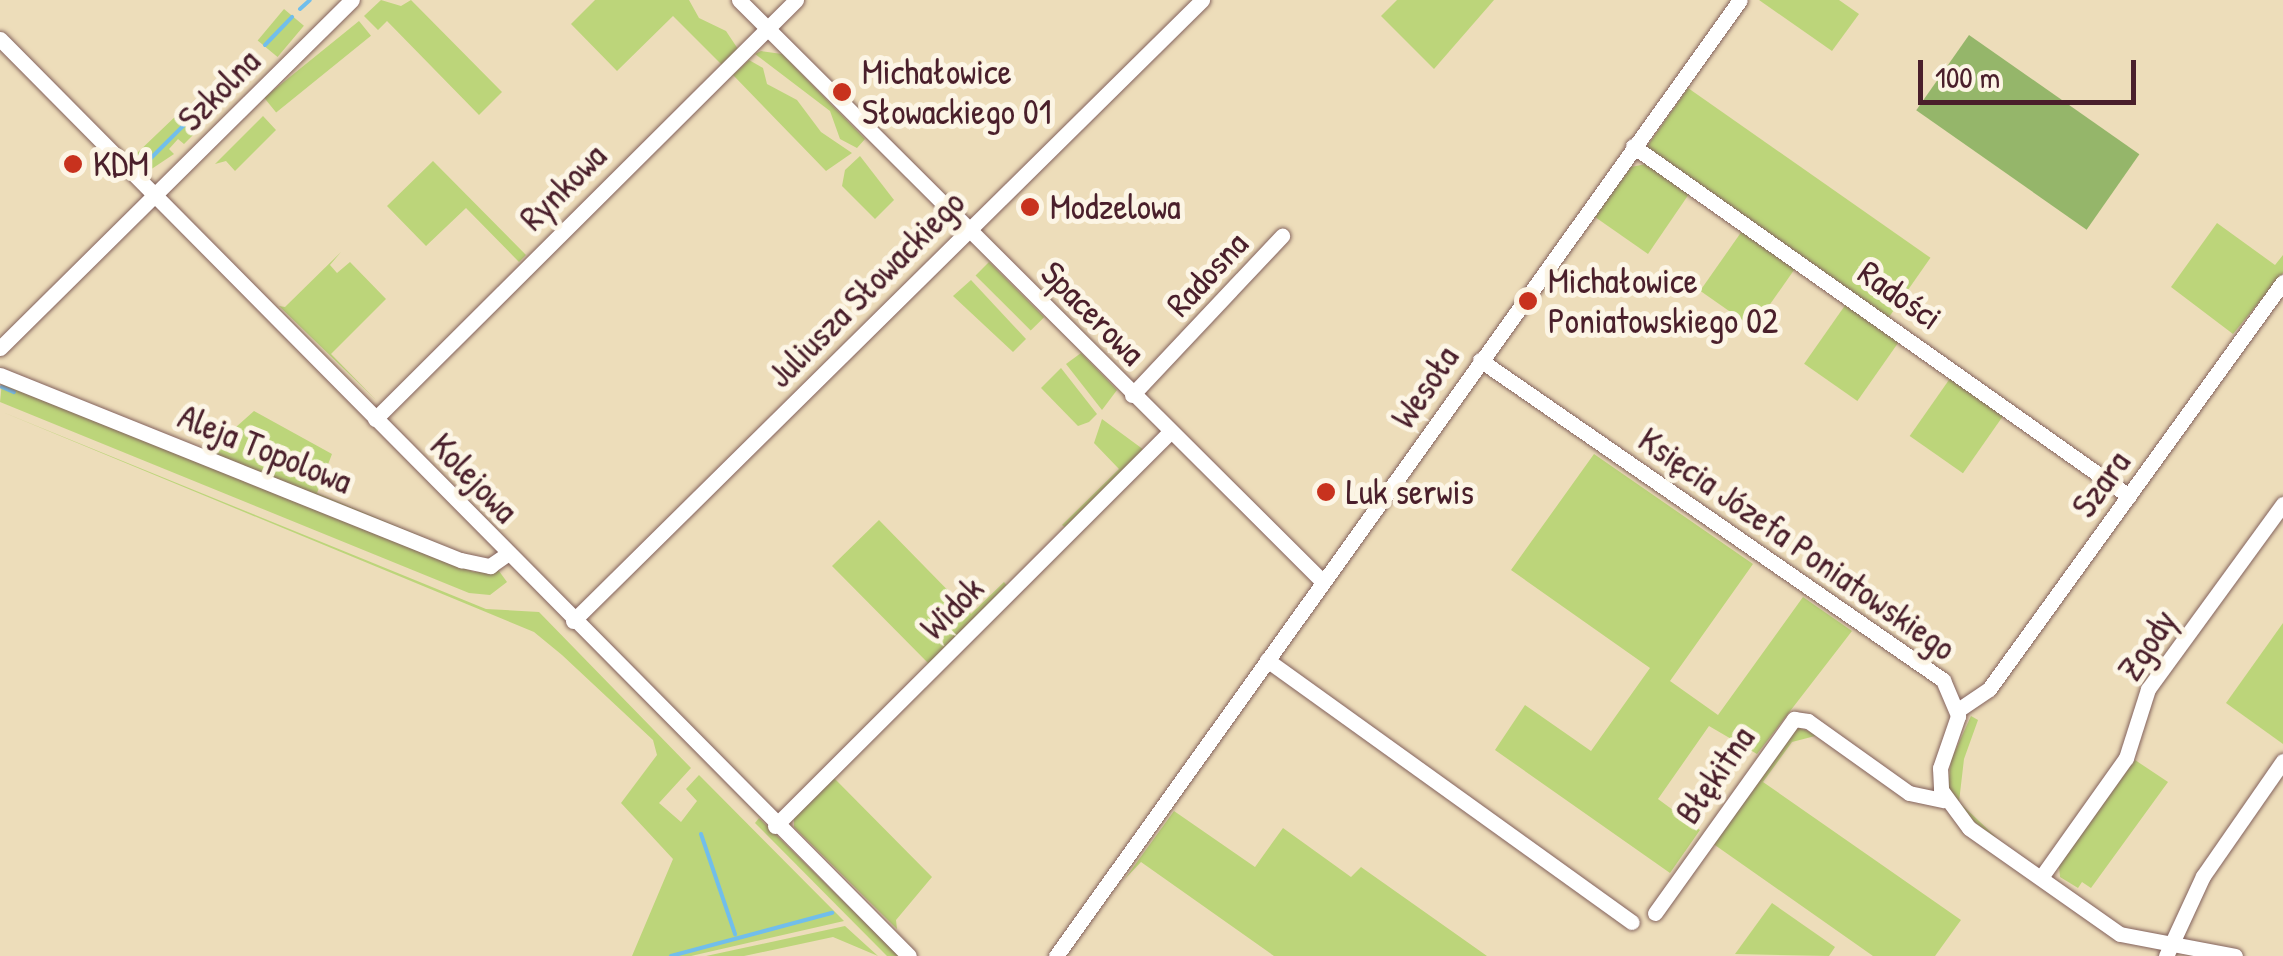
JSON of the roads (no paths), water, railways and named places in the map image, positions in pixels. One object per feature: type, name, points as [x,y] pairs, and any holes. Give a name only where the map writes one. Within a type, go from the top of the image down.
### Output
[{"type":"street","name":"Szkolna","points":[[0,348],[352,0]]},
{"type":"street","name":"Spacerowa","points":[[739,0],[966,232],[1322,582]]},
{"type":"street","name":"Rynkowa","points":[[375,419],[796,0]]},
{"type":"street","name":"Juliusza Słowackiego","points":[[573,621],[1202,0]]},
{"type":"street","name":"Wesoła","points":[[1056,956],[1740,0]]},
{"type":"street","name":"Kolejowa","points":[[0,40],[908,956]]},
{"type":"street","name":"Radości","points":[[1634,146],[2128,496]]},
{"type":"street","name":"Radosna","points":[[1132,395],[1282,236]]},
{"type":"street","name":"Szara","points":[[1958,710],[1989,689],[2283,282]]},
{"type":"street","name":"Księcia Józefa Poniatowskiego","points":[[1480,360],[1936,674],[1958,710],[1939,773],[1943,800]]},
{"type":"street","name":"Aleja Topolowa","points":[[0,375],[461,560],[490,566],[507,554]]},
{"type":"street","name":"Widok","points":[[776,826],[1170,432]]},
{"type":"street","name":"Zgody","points":[[2042,876],[2126,757],[2148,688],[2283,504]]},
{"type":"street","points":[[1267,660],[1632,922]]},
{"type":"street","name":"Błękitna","points":[[1655,913],[1794,719],[1808,720],[1905,790],[1943,800]]},
{"type":"street","points":[[2168,950],[2203,876],[2283,761]]},
{"type":"street","points":[[1943,800],[1969,828],[2120,934],[2168,950],[2235,956]]},
{"type":"waterway","points":[[300,9],[310,0]]},
{"type":"waterway","points":[[265,45],[292,17]]},
{"type":"waterway","points":[[213,97],[218,92]]},
{"type":"waterway","points":[[195,114],[210,100]]},
{"type":"waterway","points":[[145,164],[188,121]]},
{"type":"waterway","points":[[2,387],[14,392]]},
{"type":"waterway","points":[[701,834],[735,934]]},
{"type":"waterway","points":[[671,956],[832,913]]},
{"type":"place","name":"Michałowice Słowackiego 01","points":[[842,92]]},
{"type":"place","name":"KDM","points":[[73,164]]},
{"type":"place","name":"Modzelowa","points":[[1030,207]]},
{"type":"place","name":"Michałowice Poniatowskiego 02","points":[[1528,301]]},
{"type":"place","name":"Luk serwis","points":[[1326,492]]}]
